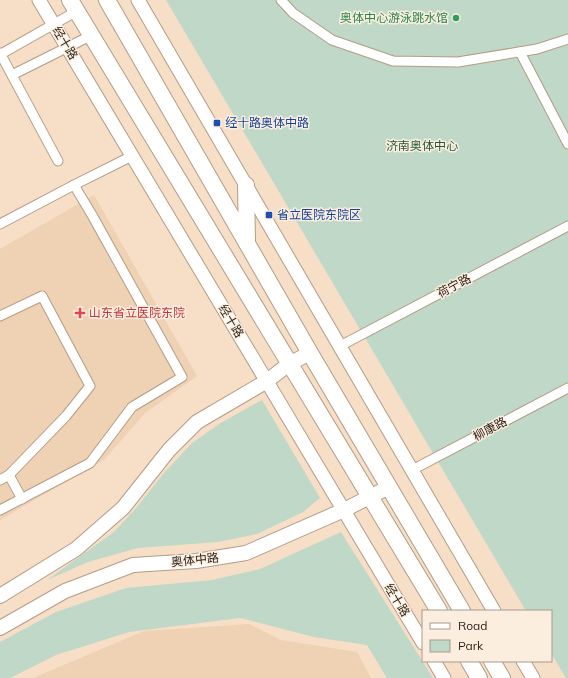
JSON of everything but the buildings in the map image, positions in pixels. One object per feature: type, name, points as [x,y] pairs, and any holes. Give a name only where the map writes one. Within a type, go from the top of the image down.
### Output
[{"type":"highway","points":[[107,0],[310,353],[461,610]]},
{"type":"highway","points":[[74,6],[438,610]]},
{"type":"highway","points":[[246,186],[247,244]]},
{"type":"highway","points":[[470,662],[479,678]]},
{"type":"highway","points":[[493,662],[502,678]]},
{"type":"main road","name":"经十路","points":[[39,0],[422,641]]},
{"type":"main road","points":[[138,0],[493,610]]},
{"type":"main road","points":[[0,596],[76,549],[123,508],[169,450],[197,422],[267,381],[289,364],[310,353]]},
{"type":"main road","name":"奥体中路","points":[[0,628],[65,591],[133,565],[196,561],[242,554],[344,510],[389,488]]},
{"type":"main road","points":[[435,662],[444,678]]},
{"type":"main road","points":[[524,662],[533,678]]},
{"type":"street","points":[[281,0],[293,13],[332,40],[393,61],[458,62],[536,49],[568,38]]},
{"type":"street","points":[[58,161],[0,53],[54,25],[74,6]]},
{"type":"street","points":[[12,75],[92,35]]},
{"type":"street","points":[[520,52],[568,144]]},
{"type":"street","points":[[0,224],[132,156]]},
{"type":"street","points":[[0,510],[90,463],[132,407],[182,377],[74,185]]},
{"type":"street","name":"荷宁路","points":[[340,346],[568,226]]},
{"type":"street","points":[[0,316],[42,296],[90,386],[66,416],[9,475],[0,480]]},
{"type":"street","name":"柳康路","points":[[412,470],[568,388]]},
{"type":"street","points":[[9,475],[22,498]]},
{"type":"shaded area","name":"山东省立医院东院","points":[[94,195],[197,376],[145,413],[104,460],[0,520],[0,249]]},
{"type":"shaded area","points":[[249,624],[281,640],[357,652],[371,678],[33,678],[144,631]]},
{"type":"green space","name":"济南奥体中心","points":[[166,0],[568,0],[568,678],[566,678],[552,655],[552,610],[525,610]]},
{"type":"green space","points":[[262,400],[320,498],[303,512],[257,534],[218,542],[138,548],[88,562],[47,580],[114,532],[137,507],[164,473],[192,443],[219,424]]},
{"type":"green space","points":[[341,532],[433,678],[387,678],[367,645],[314,637],[240,618],[129,632],[56,655],[10,678],[0,678],[0,642],[56,612],[126,588],[212,580],[260,569]]},
{"type":"place","name":"奥体中心游泳跳水馆","points":[[456,18]]},
{"type":"place","name":"经十路奥体中路","points":[[217,123]]},
{"type":"place","name":"省立医院东院区","points":[[269,215]]},
{"type":"place","name":"山东省立医院东院","points":[[80,313]]}]
